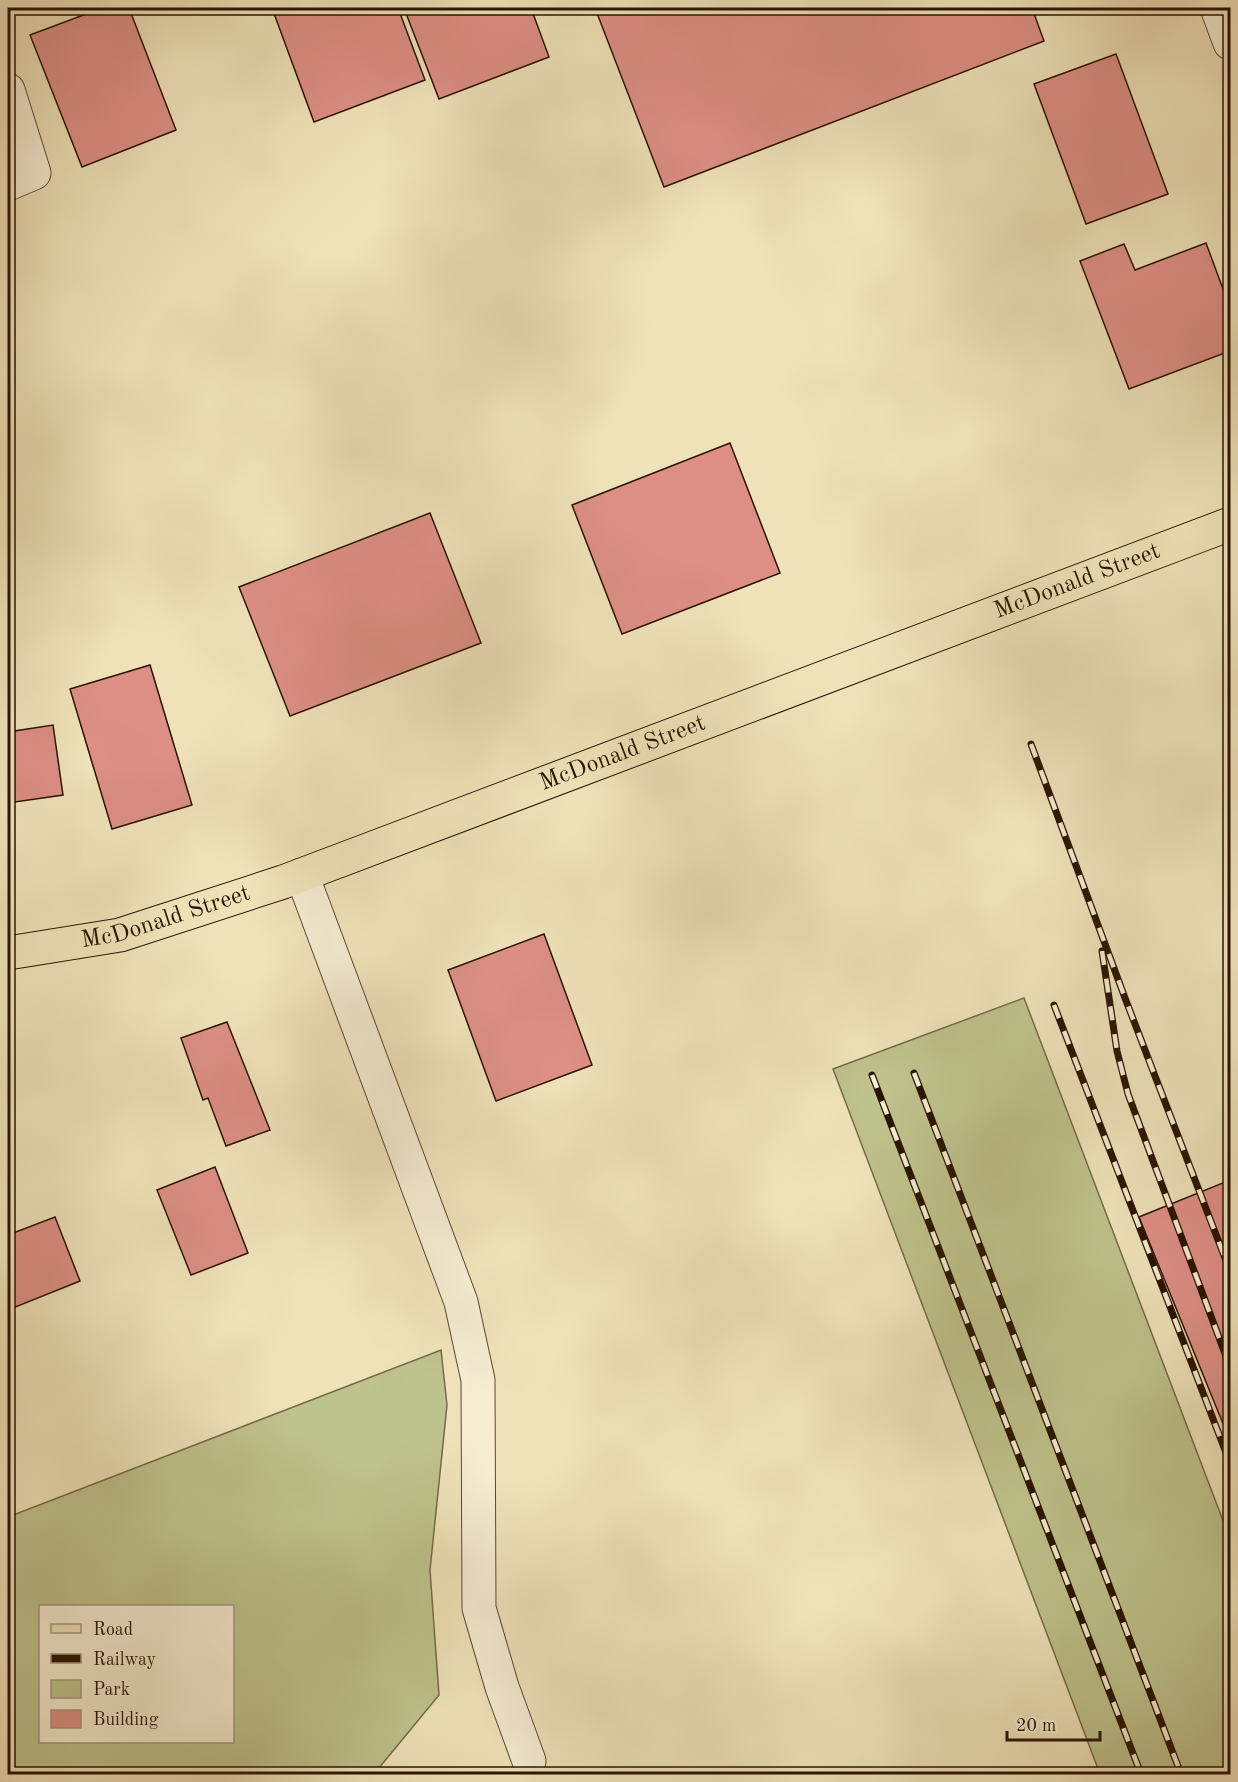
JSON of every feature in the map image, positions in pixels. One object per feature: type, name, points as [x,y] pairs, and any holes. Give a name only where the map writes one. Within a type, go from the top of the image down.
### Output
[{"type":"main road","name":"McDonald Street","points":[[8,953],[120,935],[302,875],[1230,524]]},
{"type":"street","points":[[1217,8],[1230,43]]},
{"type":"street","points":[[8,90],[34,173],[8,184]]},
{"type":"street","points":[[302,875],[461,1302],[478,1380],[479,1608],[502,1687],[529,1761]]},
{"type":"green space","points":[[1024,998],[1230,1539],[1230,1774],[1100,1774],[833,1069]]},
{"type":"green space","points":[[441,1350],[447,1405],[430,1570],[439,1695],[374,1774],[8,1774],[8,1517]]},
{"type":"building","points":[[102,8],[129,8],[176,130],[82,167],[30,35]]},
{"type":"building","points":[[272,8],[398,8],[425,80],[314,122]]},
{"type":"building","points":[[404,8],[531,8],[549,57],[439,99]]},
{"type":"building","points":[[595,8],[1032,8],[1044,41],[664,187]]},
{"type":"building","points":[[1116,54],[1168,194],[1086,224],[1034,84]]},
{"type":"building","points":[[1206,243],[1230,308],[1230,351],[1129,389],[1080,261],[1124,244],[1135,270]]},
{"type":"building","points":[[730,443],[780,573],[622,634],[572,505]]},
{"type":"building","points":[[430,513],[481,643],[290,716],[239,587]]},
{"type":"building","points":[[150,665],[192,805],[112,829],[70,689]]},
{"type":"building","points":[[53,725],[63,795],[8,803],[8,732]]},
{"type":"building","points":[[544,934],[592,1065],[496,1101],[448,970]]},
{"type":"building","points":[[227,1022],[270,1130],[226,1146],[208,1098],[203,1100],[181,1038]]},
{"type":"building","points":[[215,1167],[248,1253],[191,1275],[157,1190]]},
{"type":"building","points":[[1230,1180],[1230,1441],[1139,1217]]},
{"type":"building","points":[[55,1217],[80,1281],[8,1310],[8,1235]]},
{"type":"railway","points":[[1031,744],[1230,1271]]},
{"type":"railway","points":[[1102,951],[1117,1051],[1128,1094],[1230,1367]]},
{"type":"railway","points":[[1054,1005],[1230,1463]]},
{"type":"railway","points":[[914,1073],[1181,1774]]},
{"type":"railway","points":[[872,1075],[1141,1774]]}]
